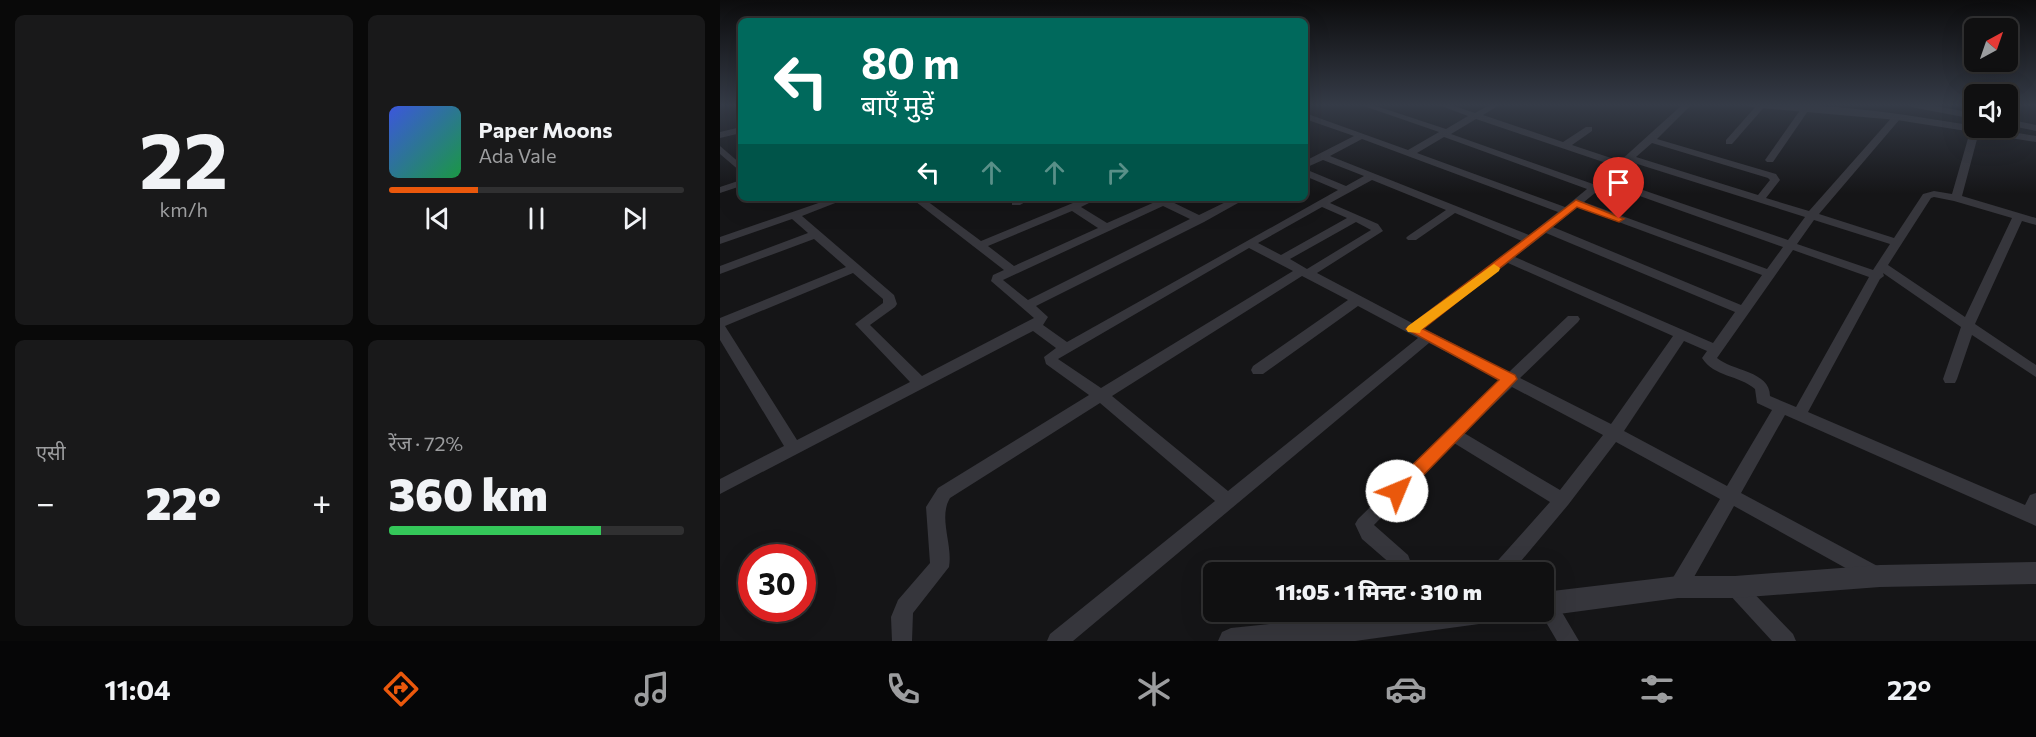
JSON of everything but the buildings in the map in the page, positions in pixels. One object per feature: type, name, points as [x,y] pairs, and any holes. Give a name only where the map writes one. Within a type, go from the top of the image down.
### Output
[{"type":"street","points":[[1356,134],[1770,274]]},
{"type":"street","points":[[1409,153],[1443,134]]},
{"type":"street","points":[[1448,134],[1879,271],[1968,325],[2036,372]]},
{"type":"street","points":[[1529,134],[1565,146],[1761,198],[1896,242]]},
{"type":"street","points":[[1565,146],[1582,134]]},
{"type":"street","points":[[1057,641],[1228,501],[1507,258],[1627,162],[1657,134]]},
{"type":"street","points":[[1729,142],[1736,134]]},
{"type":"street","points":[[1770,160],[1788,134]]},
{"type":"street","points":[[1882,134],[1812,215],[1709,358],[1712,363],[1757,384],[1762,390],[1762,399],[1780,408],[2034,511]]},
{"type":"street","points":[[2018,134],[2036,139]]},
{"type":"street","points":[[1308,163],[1362,136]]},
{"type":"street","points":[[1956,198],[1971,138]]},
{"type":"street","points":[[1651,140],[1772,176],[1775,180],[1761,198]]},
{"type":"street","points":[[720,149],[738,162]]},
{"type":"street","points":[[1322,156],[1530,240]]},
{"type":"street","points":[[720,165],[738,163]]},
{"type":"street","points":[[1308,173],[1346,190]]},
{"type":"street","points":[[1228,501],[1103,397],[1051,361],[1051,357],[1248,243],[1372,176]]},
{"type":"street","points":[[720,190],[738,184]]},
{"type":"street","points":[[1799,415],[1896,242],[1930,194],[1956,198],[2036,222]]},
{"type":"street","points":[[720,241],[834,201]]},
{"type":"street","points":[[919,201],[1012,270]]},
{"type":"street","points":[[1016,203],[1021,201]]},
{"type":"street","points":[[978,246],[1087,201]]},
{"type":"street","points":[[720,487],[1038,323],[1041,317],[997,278],[1106,228],[1157,201]]},
{"type":"street","points":[[1161,201],[1200,220]]},
{"type":"street","points":[[1028,305],[1237,201]]},
{"type":"street","points":[[902,641],[901,617],[905,607],[932,578],[942,558],[935,507],[939,499],[953,487],[1377,231],[1374,226],[1321,203]]},
{"type":"street","points":[[1074,207],[1106,228]]},
{"type":"street","points":[[1412,238],[1454,209]]},
{"type":"street","points":[[794,215],[891,301],[886,308],[862,324],[921,384]]},
{"type":"street","points":[[1950,380],[1968,325],[2018,217]]},
{"type":"street","points":[[1280,260],[1355,218]]},
{"type":"street","points":[[1545,228],[1744,310]]},
{"type":"street","points":[[720,270],[817,234]]},
{"type":"street","points":[[1248,243],[1614,433],[1880,576]]},
{"type":"street","points":[[1507,258],[1715,349]]},
{"type":"street","points":[[720,323],[854,268]]},
{"type":"street","points":[[1258,370],[1356,301]]},
{"type":"street","points":[[1401,562],[1369,533],[1364,524],[1453,434],[1573,319]]},
{"type":"street","points":[[1034,325],[1066,348]]},
{"type":"street","points":[[720,329],[795,449]]},
{"type":"street","points":[[1508,562],[1562,500],[1614,433],[1682,334]]},
{"type":"street","points":[[1678,587],[1780,408]]},
{"type":"street","points":[[1453,434],[1562,500]]},
{"type":"street","points":[[1554,603],[1678,587],[1735,587],[1880,576],[2036,573]]},
{"type":"street","points":[[1735,587],[1786,641]]},
{"type":"street","points":[[1554,621],[1565,641]]},
{"type":"street","points":[[1231,641],[1348,622]]},
{"type":"slow traffic","points":[[1415,330],[1413,329],[1494,268]]},
{"type":"route","points":[[1397,491],[1510,379],[1413,329],[1576,203],[1619,219]]}]
